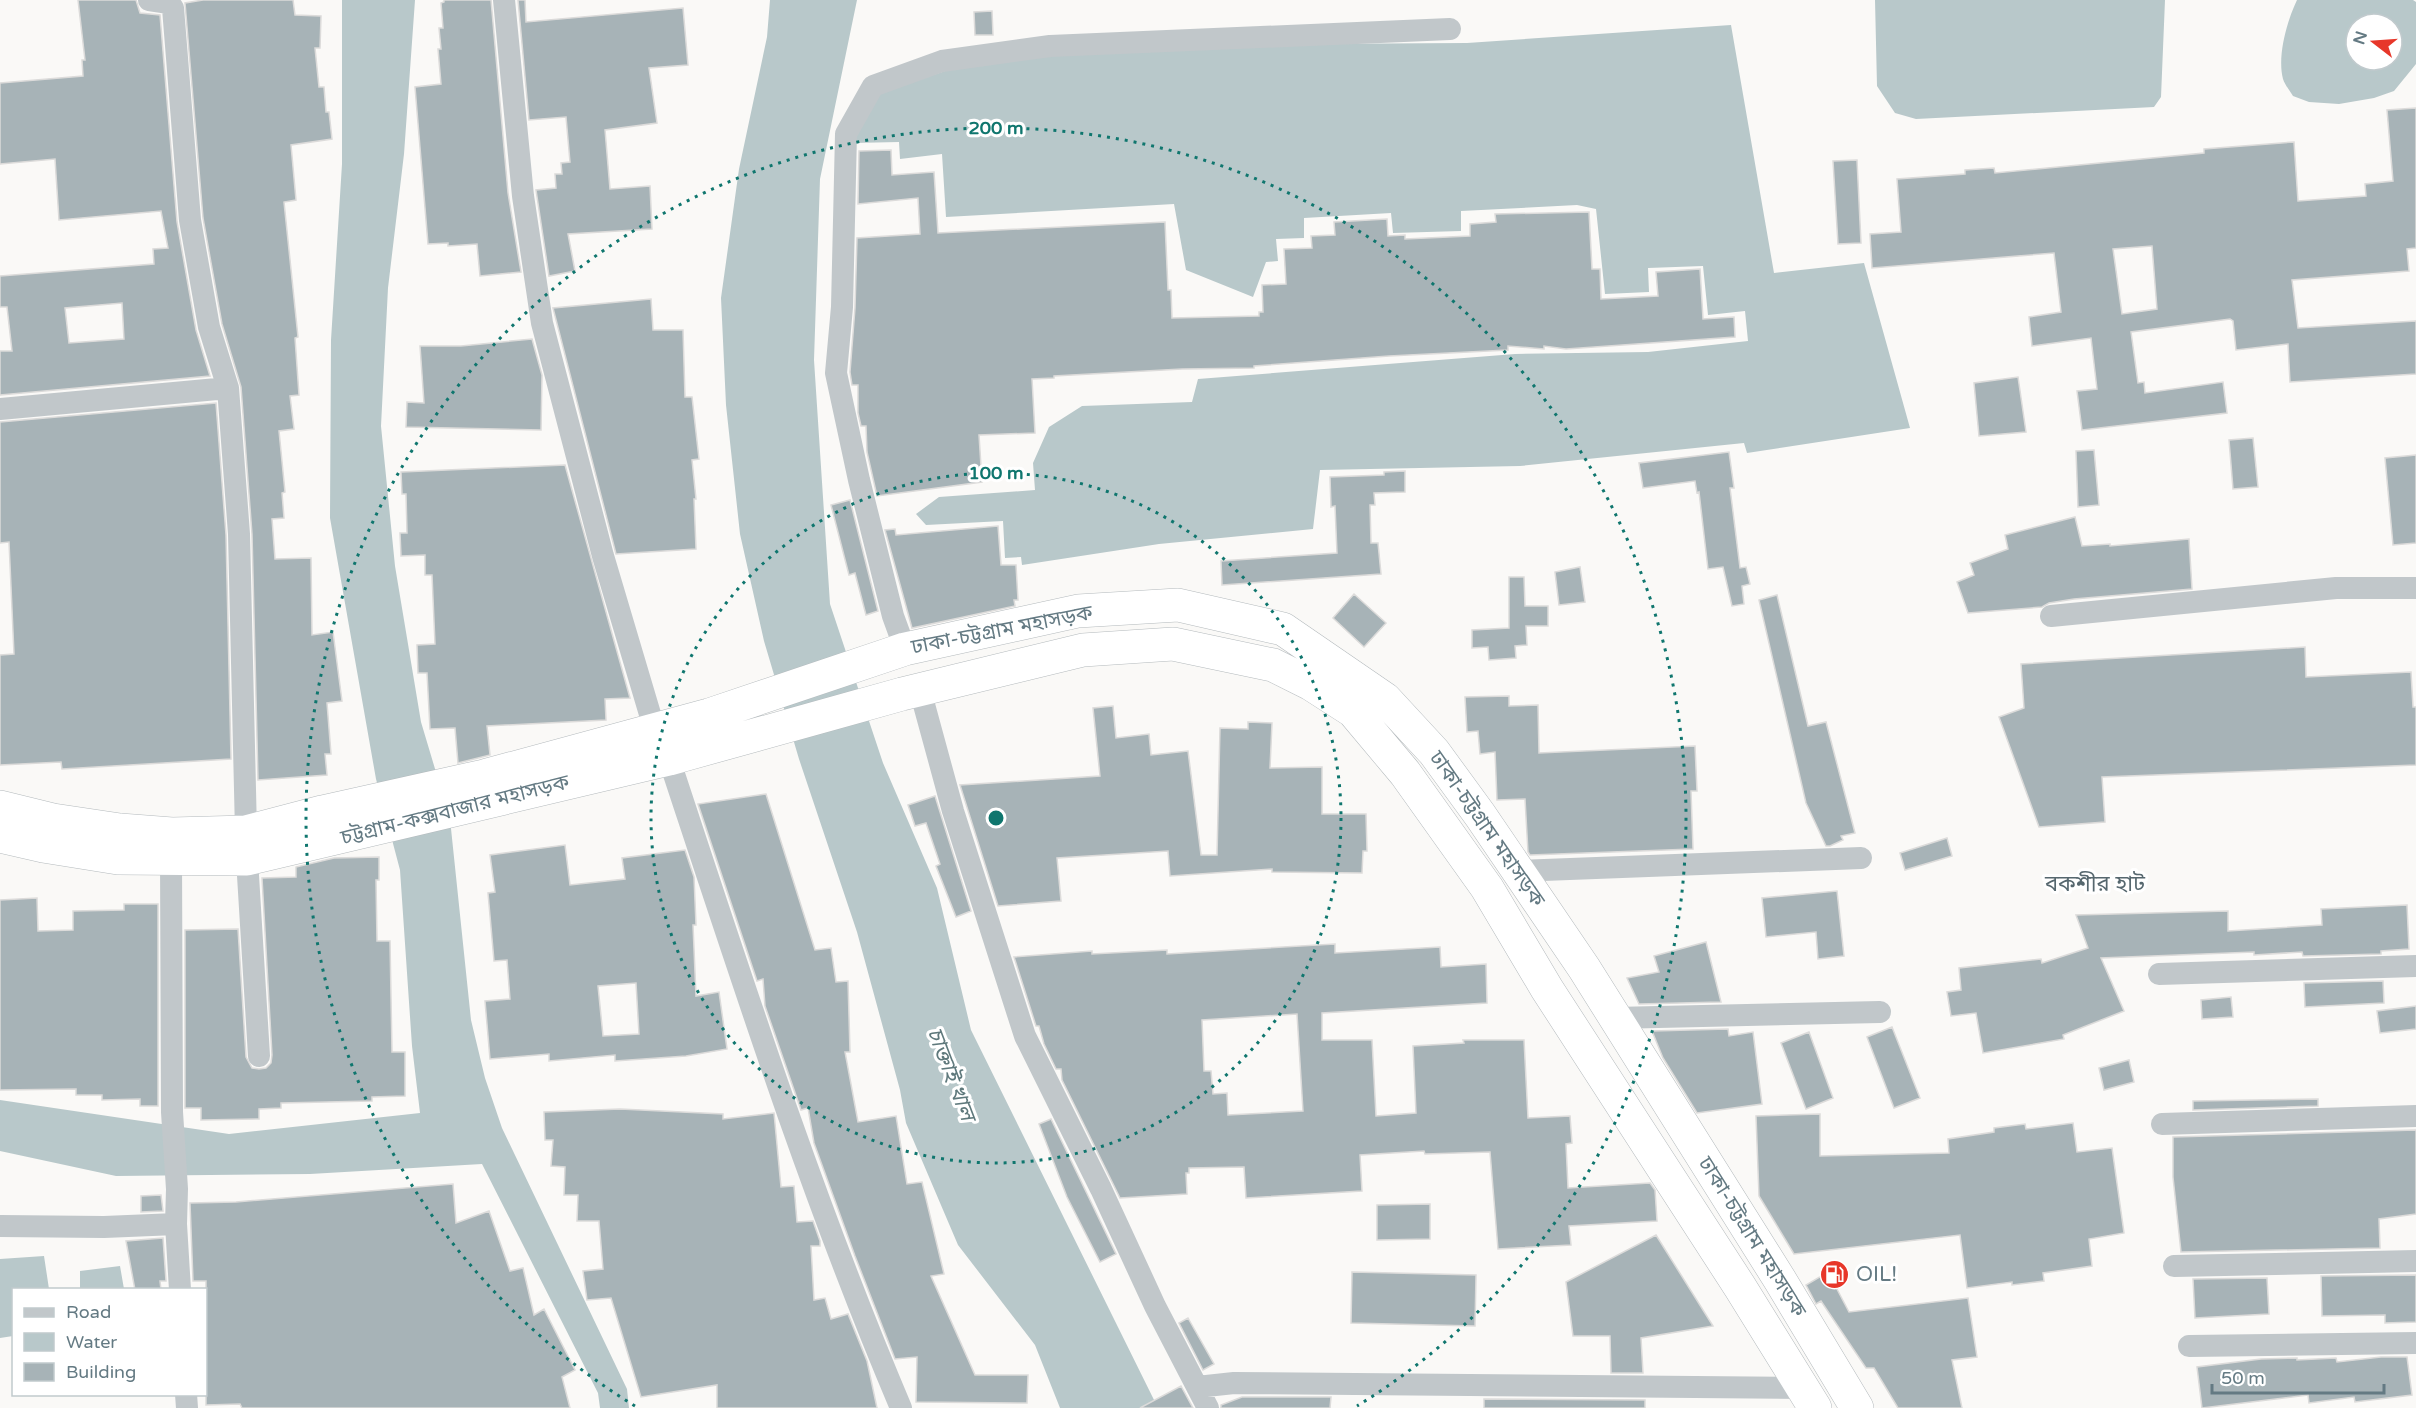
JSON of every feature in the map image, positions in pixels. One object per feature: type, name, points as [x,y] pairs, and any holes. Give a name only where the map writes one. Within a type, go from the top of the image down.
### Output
[{"type":"highway","name":"ঢাকা-চট্টগ্রাম মহাসড়ক","points":[[899,651],[1078,610],[1178,605],[1283,629],[1385,699],[1434,752],[1584,968],[1780,1280],[1857,1408]]},
{"type":"highway","name":"ঢাকা-চট্টগ্রাম মহাসড়ক","points":[[911,692],[1083,650],[1173,644],[1273,665],[1311,684],[1353,711],[1406,773],[1487,888],[1547,988],[1809,1398]]},
{"type":"highway","name":"চট্টগ্রাম-কক্সবাজার মহাসড়ক","points":[[712,730],[899,651]]},
{"type":"highway","name":"চট্টগ্রাম-কক্সবাজার মহাসড়ক","points":[[0,836],[43,846],[118,858],[171,858],[246,846],[486,789],[662,745],[712,730],[911,692]]},
{"type":"highway","name":"চট্টগ্রাম-কক্সবাজার মহাসড়ক","points":[[0,807],[53,820],[120,830],[172,834],[246,846]]},
{"type":"highway","points":[[1547,988],[1584,968]]},
{"type":"street","points":[[149,0],[169,3],[173,8],[190,220],[209,327],[228,387],[239,534],[246,846],[259,1056]]},
{"type":"street","points":[[504,0],[523,196],[542,323],[603,556],[662,745],[744,988],[855,1299],[901,1408]]},
{"type":"street","points":[[899,651],[893,616],[859,480],[836,373],[842,307],[846,134],[873,86],[942,61],[1050,46],[1450,29]]},
{"type":"street","points":[[0,409],[228,387]]},
{"type":"street","points":[[2051,616],[2336,588],[2416,588]]},
{"type":"street","points":[[911,692],[953,811],[1025,1036],[1101,1189],[1155,1306],[1208,1408]]},
{"type":"street","points":[[171,858],[172,1112],[180,1288]]},
{"type":"street","points":[[1518,871],[1861,858]]},
{"type":"street","points":[[2159,974],[2416,966]]},
{"type":"street","points":[[1614,1018],[1880,1012]]},
{"type":"street","points":[[2162,1124],[2416,1116]]},
{"type":"street","points":[[0,1226],[104,1227],[176,1224]]},
{"type":"street","points":[[2174,1266],[2416,1261]]},
{"type":"street","points":[[2189,1346],[2416,1343]]},
{"type":"street","points":[[1197,1387],[1246,1383],[1809,1398]]},
{"type":"water","points":[[342,0],[415,0],[404,154],[388,288],[381,426],[395,566],[421,722],[450,819],[471,1020],[485,1078],[502,1128],[627,1389],[629,1408],[600,1408],[598,1393],[482,1164],[310,1174],[116,1176],[0,1151],[0,1100],[229,1134],[420,1113],[412,1046],[400,870],[376,779],[330,518],[331,340],[342,164]]},
{"type":"water","name":"চাক্তাই খাল","points":[[770,0],[857,0],[820,179],[814,360],[830,604],[883,763],[937,888],[971,1030],[1158,1408],[1060,1408],[1035,1345],[958,1245],[906,1123],[900,1090],[857,932],[799,759],[764,641],[740,534],[726,405],[721,298],[739,169],[767,37]]},
{"type":"water","points":[[1875,0],[2165,0],[2161,97],[2154,107],[1916,119],[1895,113],[1877,86]]},
{"type":"water","points":[[2297,0],[2413,0],[2416,2],[2416,64],[2394,91],[2374,98],[2339,104],[2309,102],[2293,96],[2283,79],[2281,60],[2287,28]]},
{"type":"water","points":[[1731,25],[1774,273],[1864,263],[1910,428],[1747,453],[1744,443],[1520,466],[1320,470],[1313,529],[1159,544],[1022,565],[1021,557],[1005,558],[1003,521],[926,525],[916,514],[939,497],[1035,490],[1033,463],[1049,427],[1082,406],[1192,402],[1198,379],[1515,354],[1648,352],[1748,341],[1745,311],[1708,315],[1703,266],[1648,268],[1649,292],[1605,294],[1596,209],[1577,205],[1461,211],[1461,231],[1393,233],[1391,213],[1304,218],[1304,238],[1276,239],[1278,261],[1266,262],[1253,297],[1186,270],[1174,204],[946,217],[942,154],[900,159],[899,142],[853,143],[875,95],[945,71],[1035,55],[1299,44],[1467,43]]},
{"type":"water","points":[[44,1256],[49,1288],[12,1288],[12,1336],[0,1338],[0,1259]]},
{"type":"water","points":[[120,1266],[124,1288],[80,1288],[80,1271]]},
{"type":"building","points":[[78,0],[136,0],[140,13],[160,15],[177,222],[196,330],[210,376],[0,395],[0,351],[12,351],[7,307],[0,307],[0,276],[154,264],[153,249],[168,248],[161,211],[59,220],[55,159],[0,164],[0,83],[83,76],[82,60],[85,60]],"holes":[[[122,303],[124,339],[69,343],[65,308]]]},
{"type":"building","points":[[203,0],[293,0],[295,15],[321,16],[320,48],[315,48],[319,87],[324,87],[326,112],[329,112],[332,139],[291,145],[296,200],[284,202],[298,337],[295,338],[299,395],[290,396],[294,429],[279,431],[285,492],[282,493],[284,518],[272,519],[275,559],[311,558],[312,635],[333,632],[342,701],[327,703],[331,754],[325,754],[327,775],[258,780],[252,534],[241,387],[222,324],[203,218],[185,3]]},
{"type":"building","points":[[444,0],[491,0],[508,193],[521,272],[480,276],[477,244],[448,246],[448,243],[428,244],[415,87],[441,84],[438,49],[441,49],[439,28],[443,28],[441,3]]},
{"type":"building","points":[[518,0],[525,0],[526,22],[683,8],[688,65],[649,68],[657,123],[605,130],[610,189],[650,186],[652,229],[568,234],[575,271],[549,276],[536,190],[556,188],[555,174],[562,174],[561,163],[570,162],[566,117],[529,120]]},
{"type":"building","points":[[992,11],[993,35],[975,35],[974,12]]},
{"type":"building","points":[[2416,108],[2416,248],[2407,249],[2409,271],[2292,280],[2298,328],[2416,321],[2416,374],[2290,382],[2288,344],[2236,350],[2233,321],[2230,319],[2131,332],[2138,383],[2144,382],[2145,393],[2223,382],[2227,413],[2082,430],[2077,391],[2097,389],[2091,338],[2032,346],[2029,317],[2061,312],[2054,253],[1872,268],[1870,234],[1901,232],[1897,179],[1965,174],[1965,170],[1994,168],[1995,173],[2204,153],[2204,149],[2294,142],[2298,201],[2366,196],[2365,184],[2393,181],[2387,110]],"holes":[[[2152,246],[2157,309],[2122,314],[2113,249]]]},
{"type":"building","points":[[891,150],[892,175],[934,172],[938,233],[1165,222],[1168,290],[1171,290],[1172,318],[1259,316],[1259,312],[1263,312],[1262,285],[1286,284],[1284,249],[1312,248],[1311,236],[1335,235],[1334,222],[1387,219],[1388,236],[1405,235],[1405,239],[1470,236],[1470,224],[1496,222],[1495,214],[1589,212],[1592,269],[1600,269],[1601,299],[1658,296],[1656,272],[1700,269],[1703,319],[1734,317],[1735,337],[1566,349],[1544,346],[1544,349],[1508,346],[1508,350],[1389,356],[1254,366],[1254,368],[1182,369],[1032,379],[1035,433],[979,435],[982,482],[877,496],[867,452],[866,426],[861,426],[858,413],[858,385],[852,385],[850,372],[857,238],[920,234],[918,198],[858,204],[859,151]]},
{"type":"building","points":[[1857,160],[1861,243],[1838,244],[1833,161]]},
{"type":"building","points":[[651,299],[653,330],[683,330],[685,397],[692,397],[699,459],[692,460],[696,499],[694,499],[696,549],[616,554],[553,308]]},
{"type":"building","points":[[532,339],[542,375],[541,430],[406,427],[407,402],[424,403],[420,346],[461,346]]},
{"type":"building","points":[[2018,377],[2026,432],[1979,436],[1974,383]]},
{"type":"building","points":[[216,403],[226,535],[231,759],[62,769],[61,762],[0,765],[0,655],[14,654],[9,542],[0,543],[0,422]]},
{"type":"building","points":[[2253,438],[2258,487],[2233,489],[2229,440]]},
{"type":"building","points":[[2094,450],[2099,505],[2078,507],[2076,451]]},
{"type":"building","points":[[1729,452],[1734,488],[1730,488],[1740,568],[1746,567],[1750,584],[1742,586],[1744,604],[1732,606],[1723,567],[1708,569],[1699,492],[1697,493],[1695,481],[1643,488],[1639,463]]},
{"type":"building","points":[[2416,455],[2416,543],[2393,545],[2385,458]]},
{"type":"building","points":[[565,465],[630,698],[605,699],[606,720],[487,726],[490,755],[458,763],[455,728],[430,729],[427,673],[418,673],[417,645],[435,644],[432,575],[425,575],[425,555],[401,556],[400,533],[407,533],[406,494],[402,494],[401,472]]},
{"type":"building","points":[[1405,471],[1405,492],[1374,493],[1375,505],[1370,505],[1371,543],[1378,543],[1381,574],[1222,585],[1221,561],[1337,553],[1335,506],[1331,507],[1330,477],[1384,475],[1384,472]]},
{"type":"building","points":[[850,500],[878,611],[866,615],[855,573],[849,575],[831,505]]},
{"type":"building","points":[[2075,517],[2082,546],[2110,544],[2110,546],[2189,539],[2192,589],[2074,599],[2049,603],[2042,607],[1968,613],[1957,582],[1974,575],[1970,563],[2008,549],[2005,535]]},
{"type":"building","points":[[998,526],[1001,565],[1016,565],[1018,600],[1014,600],[1015,606],[912,628],[885,530],[895,529],[896,535]]},
{"type":"building","points":[[1580,567],[1585,602],[1559,605],[1555,572]]},
{"type":"building","points":[[1509,577],[1524,577],[1525,606],[1548,606],[1548,626],[1526,626],[1527,645],[1515,646],[1516,658],[1489,660],[1488,647],[1472,648],[1472,630],[1509,628]]},
{"type":"building","points":[[1354,594],[1386,623],[1364,647],[1333,618]]},
{"type":"building","points":[[1777,595],[1808,726],[1826,722],[1855,833],[1841,836],[1843,840],[1830,846],[1826,846],[1806,803],[1759,600]]},
{"type":"building","points":[[2305,647],[2306,677],[2411,672],[2413,707],[2416,707],[2416,765],[2102,777],[2105,822],[2039,827],[1999,717],[2024,708],[2021,664]]},
{"type":"building","points":[[1509,696],[1509,706],[1538,705],[1539,753],[1695,746],[1697,791],[1691,791],[1693,849],[1530,855],[1525,799],[1497,800],[1495,752],[1480,754],[1478,731],[1467,732],[1465,697]]},
{"type":"building","points":[[1113,706],[1116,738],[1149,734],[1151,755],[1188,751],[1201,855],[1217,855],[1220,728],[1248,729],[1248,722],[1272,723],[1270,768],[1322,767],[1322,814],[1366,814],[1367,851],[1363,851],[1362,873],[1272,872],[1272,869],[1170,876],[1168,851],[1057,858],[1061,901],[998,906],[960,785],[1100,776],[1093,708]]},
{"type":"building","points":[[766,794],[815,950],[831,948],[836,982],[848,981],[850,1052],[845,1052],[858,1122],[896,1116],[907,1184],[922,1182],[944,1274],[931,1276],[975,1375],[1028,1375],[1027,1403],[916,1402],[917,1357],[895,1359],[814,1143],[808,1108],[801,1110],[765,1006],[763,979],[757,981],[698,804]]},
{"type":"building","points":[[935,796],[971,911],[956,917],[936,866],[940,864],[926,823],[915,826],[908,805]]},
{"type":"building","points":[[1947,838],[1952,856],[1905,870],[1900,853]]},
{"type":"building","points":[[565,845],[570,885],[625,879],[622,858],[685,850],[694,877],[696,925],[693,925],[696,996],[719,992],[727,1049],[686,1056],[615,1061],[615,1055],[549,1061],[549,1054],[490,1059],[485,1001],[510,999],[507,960],[494,961],[488,893],[495,892],[490,855]],"holes":[[[636,983],[639,1034],[603,1036],[598,986]]]},
{"type":"building","points":[[379,857],[379,880],[376,880],[377,941],[390,941],[392,1052],[405,1052],[405,1096],[372,1097],[372,1101],[281,1103],[281,1108],[259,1109],[259,1119],[201,1120],[201,1108],[185,1108],[185,930],[238,929],[246,1057],[252,1068],[266,1068],[271,1063],[272,1055],[262,878],[296,877],[296,867],[334,858]]},
{"type":"building","points":[[1837,891],[1844,956],[1818,959],[1816,932],[1766,937],[1762,898]]},
{"type":"building","points":[[37,898],[38,931],[73,930],[73,911],[124,910],[124,904],[158,904],[158,1106],[140,1106],[140,1099],[102,1100],[102,1095],[76,1095],[76,1089],[0,1090],[0,900]]},
{"type":"building","points":[[2407,905],[2409,949],[2381,951],[2381,954],[2303,956],[2302,952],[2254,955],[2254,952],[2101,958],[2124,1011],[2063,1035],[2064,1039],[1983,1053],[1976,1013],[1951,1016],[1947,992],[1961,990],[1959,968],[2041,959],[2042,963],[2088,948],[2076,915],[2228,911],[2228,931],[2322,925],[2321,909]]},
{"type":"building","points":[[1706,942],[1721,1002],[1639,1004],[1627,978],[1659,972],[1654,956]]},
{"type":"building","points":[[1335,944],[1335,953],[1440,947],[1441,967],[1486,964],[1487,1003],[1322,1013],[1322,1040],[1372,1040],[1376,1116],[1416,1113],[1413,1046],[1464,1043],[1463,1040],[1524,1040],[1528,1118],[1570,1116],[1572,1143],[1566,1144],[1568,1188],[1650,1183],[1655,1190],[1657,1221],[1569,1226],[1571,1245],[1498,1249],[1490,1152],[1425,1154],[1424,1151],[1360,1155],[1362,1191],[1246,1198],[1244,1167],[1189,1168],[1189,1173],[1186,1173],[1187,1194],[1120,1198],[1062,1080],[1061,1069],[1056,1069],[1044,1044],[1039,1026],[1036,1026],[1014,957],[1092,951],[1092,954],[1167,950],[1167,954]],"holes":[[[1297,1014],[1303,1111],[1228,1115],[1227,1093],[1213,1094],[1211,1071],[1204,1071],[1202,1020]]]},
{"type":"building","points":[[2383,981],[2384,1003],[2305,1007],[2304,983]]},
{"type":"building","points":[[2231,997],[2233,1017],[2202,1019],[2201,1000]]},
{"type":"building","points":[[2416,1006],[2416,1029],[2380,1033],[2377,1011]]},
{"type":"building","points":[[1892,1027],[1920,1098],[1894,1108],[1867,1037]]},
{"type":"building","points":[[1728,1029],[1729,1036],[1753,1032],[1762,1104],[1697,1113],[1663,1058],[1652,1031]]},
{"type":"building","points":[[1809,1032],[1833,1098],[1806,1109],[1781,1043]]},
{"type":"building","points":[[2129,1060],[2134,1082],[2104,1090],[2099,1068]]},
{"type":"building","points":[[2318,1099],[2318,1106],[2193,1110],[2193,1101]]},
{"type":"building","points":[[620,1109],[723,1114],[723,1119],[774,1113],[781,1187],[794,1186],[797,1222],[813,1221],[820,1241],[820,1246],[811,1246],[814,1300],[825,1298],[831,1319],[848,1314],[867,1361],[877,1408],[717,1408],[717,1385],[641,1397],[611,1298],[587,1300],[583,1271],[603,1269],[599,1221],[577,1221],[578,1195],[564,1195],[565,1167],[551,1166],[553,1140],[545,1140],[544,1112]]},
{"type":"building","points":[[1820,1114],[1820,1156],[1949,1153],[1948,1139],[1994,1132],[1994,1128],[2025,1124],[2026,1129],[2073,1123],[2077,1152],[2112,1148],[2124,1233],[2089,1239],[2092,1266],[2043,1273],[2044,1281],[2012,1285],[2012,1282],[1967,1288],[1960,1235],[1794,1254],[1759,1196],[1756,1116]]},
{"type":"building","points":[[1051,1119],[1116,1254],[1100,1262],[1067,1197],[1039,1124]]},
{"type":"building","points":[[2416,1130],[2416,1214],[2379,1219],[2380,1248],[2181,1252],[2173,1177],[2173,1137]]},
{"type":"building","points":[[453,1184],[456,1223],[489,1211],[510,1271],[523,1268],[534,1315],[544,1309],[575,1370],[562,1377],[570,1408],[242,1408],[240,1404],[206,1405],[207,1288],[206,1281],[193,1281],[190,1203],[236,1202]]},
{"type":"building","points":[[161,1195],[163,1211],[141,1212],[141,1196]]},
{"type":"building","points":[[1430,1204],[1430,1239],[1377,1240],[1377,1205]]},
{"type":"building","points":[[1656,1235],[1713,1326],[1641,1338],[1643,1373],[1611,1373],[1610,1336],[1573,1336],[1566,1282]]},
{"type":"building","points":[[163,1238],[166,1281],[160,1281],[161,1288],[135,1288],[126,1241]]},
{"type":"building","points":[[1352,1272],[1476,1275],[1475,1326],[1351,1323]]},
{"type":"building","points":[[1828,1272],[1849,1312],[1968,1298],[1977,1357],[1952,1360],[1962,1408],[1898,1408],[1874,1368],[1866,1368],[1821,1301],[1816,1304],[1806,1285]]},
{"type":"building","points":[[2416,1275],[2416,1322],[2385,1323],[2385,1315],[2322,1316],[2321,1276]]},
{"type":"building","points":[[2267,1278],[2269,1314],[2195,1318],[2193,1279]]},
{"type":"building","points":[[1188,1318],[1214,1364],[1203,1370],[1179,1323]]},
{"type":"building","points":[[2381,1357],[2407,1357],[2412,1395],[2355,1402],[2354,1397],[2309,1403],[2308,1395],[2202,1408],[2197,1367],[2261,1359],[2336,1358],[2337,1362]]},
{"type":"building","points":[[1181,1386],[1193,1408],[1140,1408]]},
{"type":"building","points":[[1242,1397],[1331,1397],[1330,1408],[1221,1408],[1221,1405]]},
{"type":"building","points":[[1484,1399],[1645,1400],[1645,1408],[1484,1408]]},
{"type":"place","name":"OIL!","points":[[1835,1274]]},
{"type":"district","name":"বকশীর হাট","points":[[2095,884]]}]
